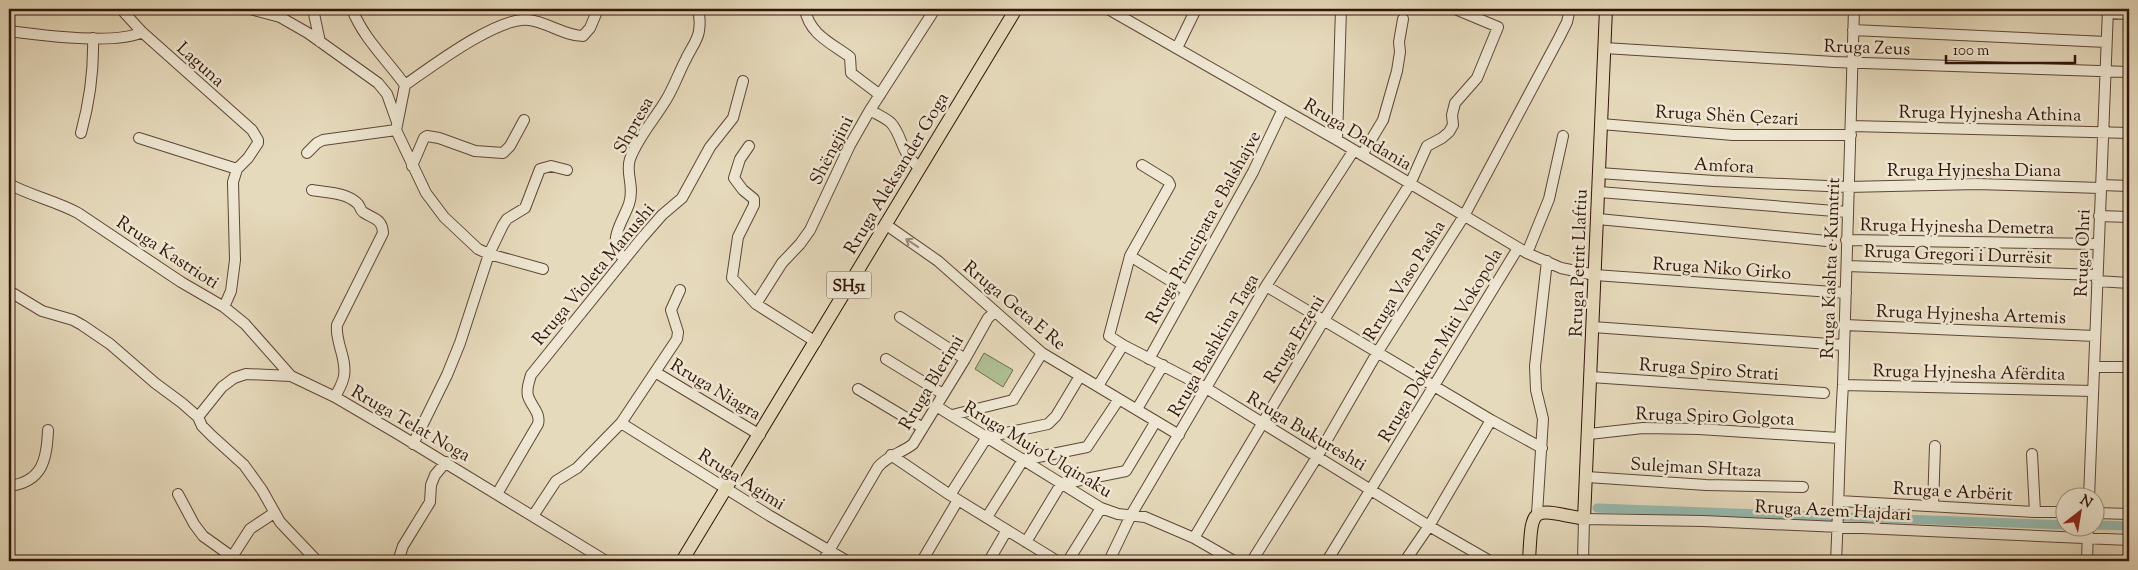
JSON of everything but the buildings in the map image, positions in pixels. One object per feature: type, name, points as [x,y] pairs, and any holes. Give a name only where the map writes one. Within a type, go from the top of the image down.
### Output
[{"type":"main road","name":"Rruga Aleksander Goga","points":[[682,561],[816,342],[919,166],[1016,9]]},
{"type":"main road","name":"Rruga Petrit Llaftiu","points":[[1584,520],[1606,9]]},
{"type":"main road","name":"Rruga Azem Hajdari","points":[[1537,514],[1545,511],[1584,520]]},
{"type":"main road","points":[[1529,561],[1532,520],[1537,514]]},
{"type":"street","name":"Laguna","points":[[121,9],[142,32],[252,130],[258,143],[248,158],[237,169]]},
{"type":"street","points":[[250,9],[280,18],[320,42],[378,83],[387,94],[396,126],[412,166],[426,194],[444,217],[478,249],[489,254],[543,269]]},
{"type":"street","points":[[313,9],[320,42]]},
{"type":"street","points":[[352,9],[369,39],[405,85]]},
{"type":"street","points":[[396,126],[405,85],[443,58],[514,20],[529,20],[583,36],[590,28],[598,9]]},
{"type":"street","name":"Shpresa","points":[[624,259],[617,252],[615,239],[631,196],[629,160],[646,129],[667,99],[699,33],[700,16],[697,9]]},
{"type":"street","points":[[805,9],[807,20],[818,34],[850,57],[851,73],[880,95]]},
{"type":"street","name":"Shëngjini","points":[[756,304],[782,262],[800,244],[810,230],[847,152],[870,110],[935,9]]},
{"type":"street","name":"Rruga Dardania","points":[[1108,9],[1337,140],[1522,250],[1561,268],[1595,275]]},
{"type":"street","points":[[1177,48],[1196,9]]},
{"type":"street","points":[[1337,140],[1341,9]]},
{"type":"street","name":"Rruga Erzeni","points":[[1194,538],[1324,320],[1410,184],[1427,146],[1442,138],[1453,125],[1452,115],[1455,103],[1477,78],[1498,27],[1454,9]]},
{"type":"street","name":"Rruga Vaso Pasha","points":[[1252,561],[1318,458],[1377,353],[1464,216],[1560,38],[1570,9]]},
{"type":"street","name":"Rruga Kashta e Kumtrit","points":[[1836,561],[1854,9]]},
{"type":"street","points":[[2108,11],[2129,14]]},
{"type":"street","name":"Rruga Ohri","points":[[2089,488],[2108,11]]},
{"type":"street","name":"Rruga Bashkina Taga","points":[[1108,561],[1131,516],[1266,286],[1383,120],[1397,71],[1400,52],[1398,42],[1403,19]]},
{"type":"street","points":[[1853,30],[2106,42]]},
{"type":"street","points":[[9,32],[44,36],[128,38],[142,32]]},
{"type":"street","points":[[81,133],[89,104],[94,69],[93,38]]},
{"type":"street","name":"Rruga Zeus","points":[[1604,48],[1852,62],[2129,72]]},
{"type":"street","name":"Rruga Violeta Manushi","points":[[497,494],[538,424],[538,415],[528,397],[527,390],[531,375],[624,259],[662,215],[682,198],[710,147],[733,118],[743,81]]},
{"type":"street","name":"Rruga Principata e Balshajve","points":[[1148,359],[1253,172],[1283,109]]},
{"type":"street","points":[[870,110],[891,123],[903,148],[912,161],[919,166]]},
{"type":"street","points":[[412,166],[424,138],[427,136],[439,138],[475,151],[503,153],[510,146],[524,120]]},
{"type":"street","name":"Rruga Shën Çezari","points":[[1601,124],[1733,135],[1851,131]]},
{"type":"street","points":[[307,153],[317,142],[323,140],[396,126]]},
{"type":"street","name":"Rruga Hyjnesha Athina","points":[[1851,131],[2129,133]]},
{"type":"street","name":"Rruga Doktor Miti Vokopola","points":[[1327,561],[1434,385],[1522,250],[1549,199],[1563,136]]},
{"type":"street","points":[[139,138],[237,169],[233,182],[235,260],[231,291],[224,307]]},
{"type":"street","points":[[749,146],[740,160],[734,178],[743,190],[754,199],[754,205],[738,236],[732,278],[756,304],[816,342]]},
{"type":"street","points":[[1142,165],[1168,181],[1170,185],[1130,256],[1187,290]]},
{"type":"street","points":[[413,444],[450,367],[489,254],[503,225],[507,219],[525,208],[540,169],[551,166],[567,170]]},
{"type":"street","name":"Amfora","points":[[1599,173],[1714,181],[1848,187]]},
{"type":"street","name":"Rruga Kastrioti","points":[[9,184],[25,193],[63,205],[78,213],[181,282],[224,307],[245,324],[291,376]]},
{"type":"street","name":"Rruga Hyjnesha Diana","points":[[1848,187],[1977,184],[2129,186]]},
{"type":"street","points":[[312,190],[346,196],[358,204],[362,211],[379,220],[383,233],[337,325],[336,334],[344,368],[344,377],[334,397]]},
{"type":"street","points":[[1599,192],[1847,212]]},
{"type":"street","points":[[2099,216],[2129,217]]},
{"type":"street","points":[[1598,219],[1827,242]]},
{"type":"street","name":"Rruga Geta E Re","points":[[885,224],[938,261],[1042,353],[1179,435]]},
{"type":"street","name":"Rruga Hyjnesha Demetra","points":[[1846,240],[2098,244]]},
{"type":"street","name":"Rruga Bukureshti","points":[[1130,256],[1109,332],[1112,338],[1123,346],[1206,388],[1262,424],[1489,561]]},
{"type":"street","points":[[1537,514],[1544,419],[1536,390],[1535,366],[1547,262]]},
{"type":"street","name":"Rruga Gregori i Durrësit","points":[[1847,266],[2097,278],[2129,283]]},
{"type":"street","name":"Rruga Niko Girko","points":[[1595,275],[1846,293]]},
{"type":"street","points":[[1266,286],[1491,420],[1542,448]]},
{"type":"street","points":[[532,516],[556,481],[577,468],[621,423],[677,339],[678,332],[671,310],[680,290]]},
{"type":"street","points":[[9,291],[42,312],[73,320],[82,325],[110,344],[198,417],[202,426],[244,465],[262,490],[280,522],[317,561]]},
{"type":"street","name":"Rruga Blerimi","points":[[822,561],[878,467],[891,455],[906,450],[913,444],[966,358],[988,318],[995,312]]},
{"type":"street","points":[[900,317],[966,358]]},
{"type":"street","name":"Rruga Hyjnesha Artemis","points":[[1845,325],[2095,336]]},
{"type":"street","points":[[1593,327],[1843,346]]},
{"type":"street","points":[[1098,386],[1123,346]]},
{"type":"street","points":[[952,416],[1013,400],[1042,353]]},
{"type":"street","points":[[886,359],[943,394]]},
{"type":"street","points":[[1137,410],[1163,366]]},
{"type":"street","points":[[2095,367],[2129,367]]},
{"type":"street","name":"Rruga Niagra","points":[[655,372],[760,435]]},
{"type":"street","name":"Rruga Telat Noga","points":[[198,417],[222,387],[234,378],[246,374],[291,376],[334,397],[446,462],[606,561]]},
{"type":"street","points":[[922,561],[987,437],[1048,424],[1056,416],[1080,376]]},
{"type":"street","name":"Rruga Spiro Strati","points":[[1591,377],[1824,393]]},
{"type":"street","name":"Rruga Hyjnesha Afërdita","points":[[1843,386],[2093,391]]},
{"type":"street","points":[[858,389],[923,428]]},
{"type":"street","points":[[987,517],[1023,460],[1088,448],[1119,399]]},
{"type":"street","name":"Rruga Mujo Ulqinaku","points":[[936,406],[1101,508],[1118,514],[1145,517],[1194,538],[1234,561]]},
{"type":"street","points":[[1405,561],[1429,526],[1491,420]]},
{"type":"street","points":[[1026,542],[1061,484],[1126,470],[1156,421]]},
{"type":"street","name":"Rruga Agimi","points":[[621,423],[770,516],[847,561]]},
{"type":"street","name":"Rruga Spiro Golgota","points":[[1589,434],[1643,428],[1699,429],[1840,438]]},
{"type":"street","points":[[9,486],[18,485],[40,472],[48,443],[48,430]]},
{"type":"street","points":[[1933,506],[1934,446]]},
{"type":"street","points":[[2032,454],[2035,512]]},
{"type":"street","points":[[891,455],[1026,542],[1042,557],[1057,561]]},
{"type":"street","points":[[398,561],[403,546],[430,502],[431,485],[435,475],[446,462]]},
{"type":"street","name":"Sulejman SHtaza","points":[[1587,477],[1706,486],[1803,487]]},
{"type":"street","points":[[178,494],[194,524],[203,536],[235,559],[244,536],[250,529],[274,513]]},
{"type":"street","name":"Rruga e Arbërit","points":[[1839,505],[1933,506],[2056,512]]},
{"type":"street","points":[[1068,561],[1101,508]]},
{"type":"street","points":[[2106,513],[2129,514]]},
{"type":"street","points":[[1584,520],[1584,561]]},
{"type":"street","name":"Rruga Azem Hajdari","points":[[1584,520],[1703,520],[2056,533]]},
{"type":"street","points":[[989,561],[1007,530]]},
{"type":"street","name":"Rruga Azem Hajdari","points":[[2106,537],[2129,540]]},
{"type":"street","points":[[2087,561],[2088,538]]},
{"type":"green space","points":[[984,353],[1013,370],[1003,387],[975,369]]},
{"type":"waterway","points":[[1597,508],[2056,525]]},
{"type":"waterway","points":[[2106,525],[2129,526]]}]
